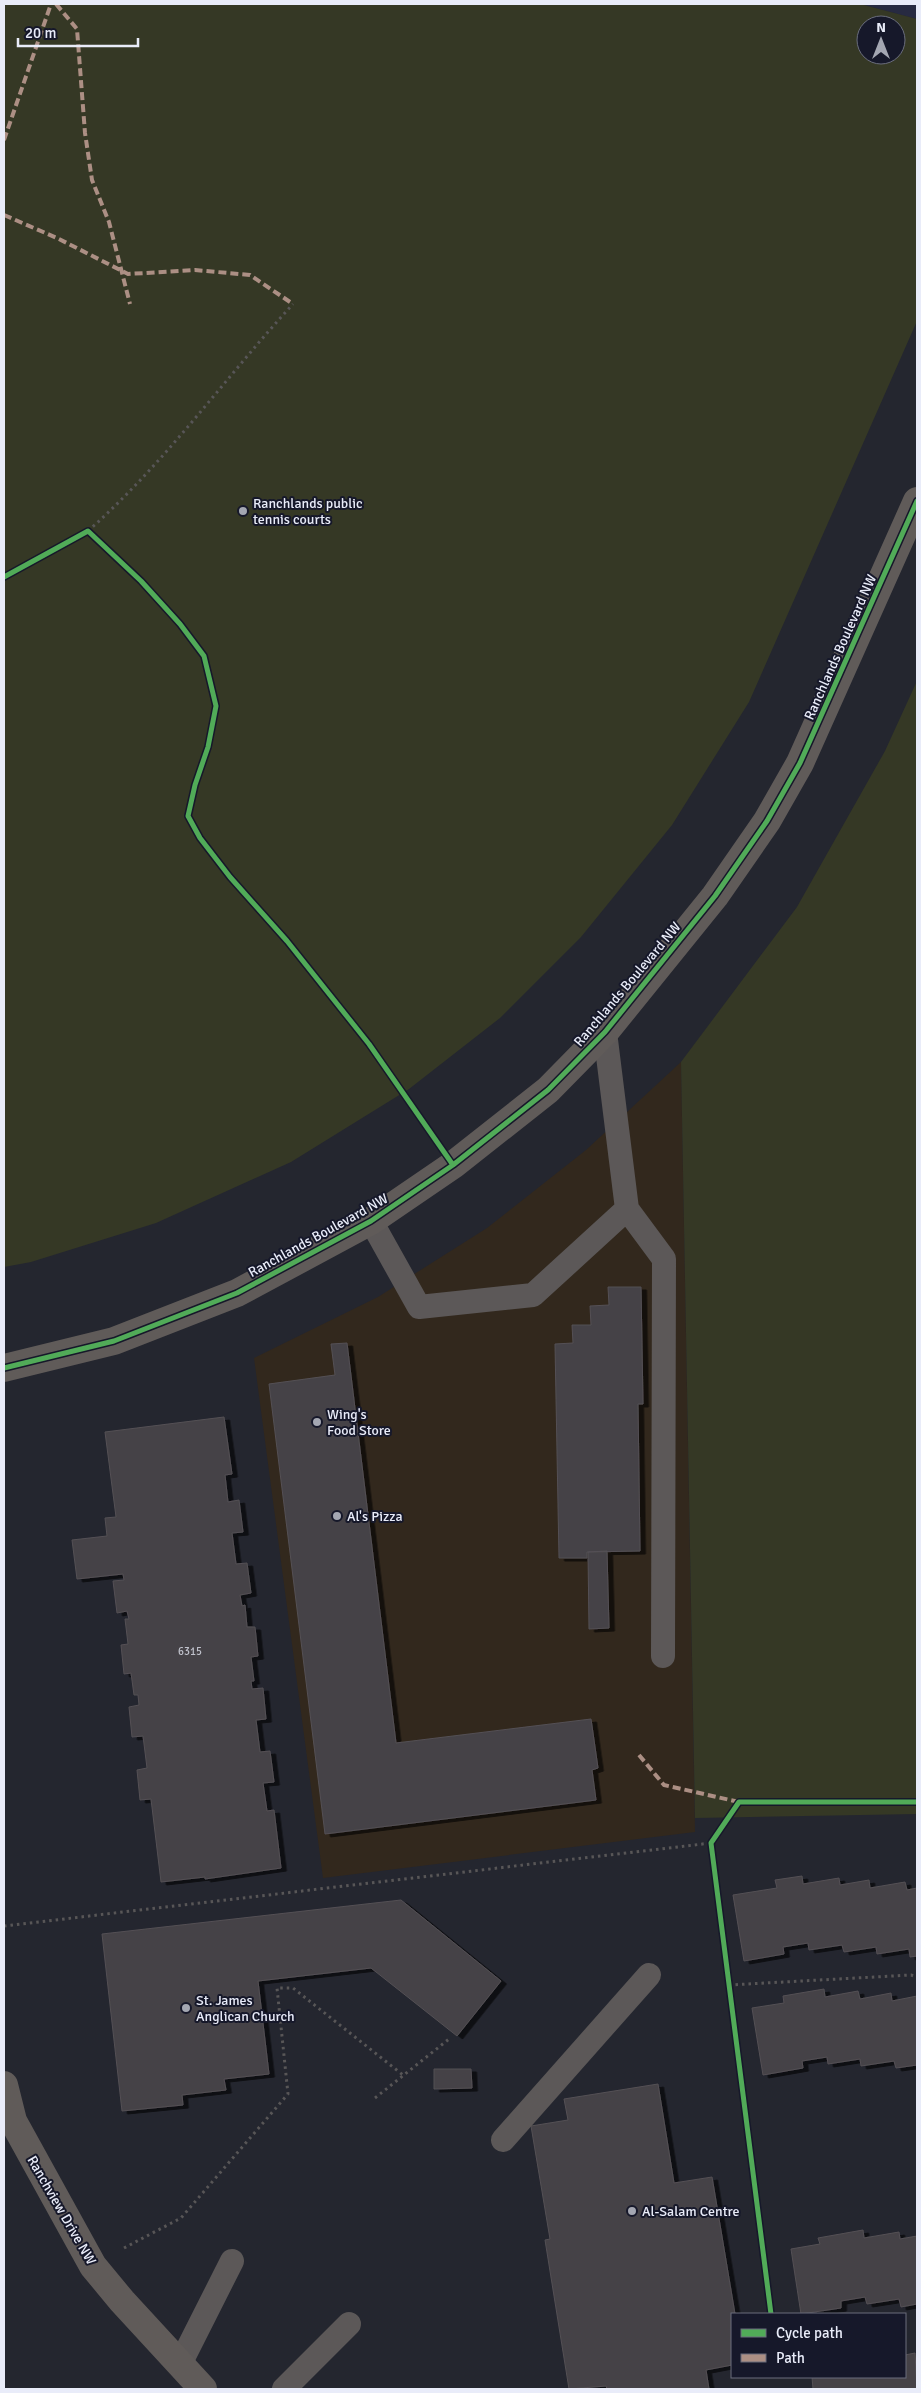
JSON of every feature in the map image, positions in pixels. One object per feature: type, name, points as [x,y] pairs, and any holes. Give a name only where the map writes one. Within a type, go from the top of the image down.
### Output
[{"type":"street","name":"Ranchlands Boulevard NW","points":[[4,1368],[114,1342],[238,1293],[371,1221],[453,1165],[548,1090],[605,1032],[715,896],[767,821],[800,763],[917,501]]},
{"type":"street","name":"Ranchview Drive NW","points":[[4,2085],[13,2121],[93,2266],[122,2301],[202,2389]]},
{"type":"lane","points":[[605,1032],[627,1209],[664,1259],[663,1656]]},
{"type":"lane","points":[[371,1221],[419,1307],[533,1295],[627,1209]]},
{"type":"lane","points":[[503,2140],[649,1974]]},
{"type":"lane","points":[[180,2364],[232,2261]]},
{"type":"lane","points":[[284,2389],[349,2324]]},
{"type":"path","points":[[80,535],[88,531],[122,501],[179,439],[252,348],[293,304]]},
{"type":"path","points":[[88,531],[94,537]]},
{"type":"path","points":[[712,1852],[711,1843],[716,1836]]},
{"type":"path","points":[[4,1926],[711,1843]]},
{"type":"path","points":[[728,1975],[730,1994]]},
{"type":"path","points":[[729,1984],[911,1975],[917,1978]]},
{"type":"path","points":[[93,2266],[181,2218],[288,2094],[277,1988],[293,1988],[403,2075]]},
{"type":"path","points":[[375,2098],[449,2039]]},
{"type":"shaded area","points":[[860,4],[917,4],[917,19]]},
{"type":"shaded area","points":[[681,1062],[695,1832],[323,1878],[254,1358],[378,1297],[487,1228],[586,1150]]},
{"type":"green space","points":[[4,4],[860,4],[902,15],[856,15],[856,65],[906,65],[906,16],[917,19],[917,321],[749,702],[672,825],[581,937],[500,1018],[409,1089],[291,1162],[156,1223],[31,1262],[4,1267]]},
{"type":"green space","points":[[917,681],[917,1814],[695,1818],[681,1062],[797,907],[885,751]]},
{"type":"building","points":[[608,1287],[641,1287],[643,1404],[638,1404],[640,1551],[587,1552],[587,1558],[559,1558],[555,1344],[573,1343],[572,1325],[591,1325],[590,1306],[609,1305]]},
{"type":"building","points":[[347,1343],[396,1743],[591,1719],[598,1768],[592,1770],[596,1800],[325,1834],[269,1384],[335,1375],[331,1344]]},
{"type":"building","points":[[224,1417],[232,1474],[225,1475],[228,1502],[239,1500],[243,1532],[232,1533],[236,1564],[247,1563],[251,1593],[240,1595],[242,1606],[245,1605],[247,1627],[255,1627],[258,1656],[251,1657],[254,1681],[251,1681],[252,1689],[263,1688],[266,1719],[256,1720],[260,1752],[270,1751],[274,1782],[263,1783],[267,1811],[274,1810],[281,1868],[205,1879],[205,1877],[161,1882],[151,1799],[140,1800],[137,1770],[147,1768],[143,1736],[132,1737],[129,1707],[139,1705],[138,1695],[134,1695],[131,1673],[124,1674],[121,1645],[128,1644],[125,1619],[129,1619],[127,1611],[117,1613],[113,1581],[124,1580],[123,1574],[77,1579],[72,1540],[107,1536],[105,1518],[116,1517],[105,1432]]},
{"type":"building","points":[[607,1551],[609,1628],[589,1629],[588,1552]]},
{"type":"building","points":[[802,1876],[803,1884],[839,1878],[840,1885],[869,1880],[870,1888],[905,1882],[907,1890],[917,1888],[917,1956],[910,1957],[909,1949],[877,1954],[876,1947],[844,1952],[842,1945],[809,1950],[808,1943],[783,1947],[784,1954],[744,1961],[733,1895],[777,1888],[775,1880]]},
{"type":"building","name":"St. James Anglican Church","points":[[401,1900],[501,1981],[457,2036],[371,1968],[258,1981],[269,2074],[224,2079],[226,2090],[182,2095],[183,2105],[122,2111],[102,1934]]},
{"type":"building","points":[[824,1989],[825,1997],[858,1991],[860,1999],[891,1993],[892,2001],[917,1996],[917,2065],[896,2068],[894,2061],[861,2066],[860,2059],[828,2064],[827,2057],[802,2061],[803,2068],[763,2075],[752,2008],[784,2003],[783,1996]]},
{"type":"building","points":[[434,2069],[471,2069],[472,2088],[434,2089]]},
{"type":"building","name":"Al-Salam Centre","points":[[658,2084],[674,2183],[712,2177],[735,2313],[731,2313],[731,2365],[706,2370],[709,2389],[607,2389],[606,2386],[569,2389],[545,2240],[550,2239],[531,2126],[568,2120],[564,2099]]},
{"type":"building","points":[[863,2230],[864,2238],[899,2232],[900,2239],[917,2236],[917,2304],[901,2307],[899,2299],[867,2304],[865,2297],[841,2301],[841,2308],[801,2313],[791,2249],[820,2244],[818,2238]]},
{"type":"building","points":[[915,2353],[917,2389],[813,2389],[812,2378],[906,2378],[906,2355]]},
{"type":"marked path","points":[[4,140],[51,4]]},
{"type":"marked path","points":[[56,4],[77,29],[85,133],[92,180],[109,222],[130,304]]},
{"type":"marked path","points":[[4,215],[57,238],[128,274],[195,270],[250,275],[293,304]]},
{"type":"marked path","points":[[639,1755],[664,1785],[739,1802]]},
{"type":"cycle path","points":[[4,1368],[114,1341],[237,1293],[371,1221],[453,1165],[548,1090],[605,1032],[715,896],[767,821],[800,763],[917,501]]},
{"type":"cycle path","points":[[4,577],[88,531],[141,581],[180,624],[204,656],[216,706],[208,747],[195,785],[188,816],[200,838],[230,877],[287,941],[369,1044],[453,1165]]},
{"type":"cycle path","points":[[771,2313],[711,1843],[739,1802],[917,1802]]},
{"type":"place","name":"Ranchlands public tennis courts","points":[[243,511]]},
{"type":"place","name":"Wing's Food Store","points":[[317,1422]]},
{"type":"place","name":"Al's Pizza","points":[[337,1516]]},
{"type":"place","name":"St. James Anglican Church","points":[[186,2008]]},
{"type":"place","name":"Al-Salam Centre","points":[[632,2211]]}]
